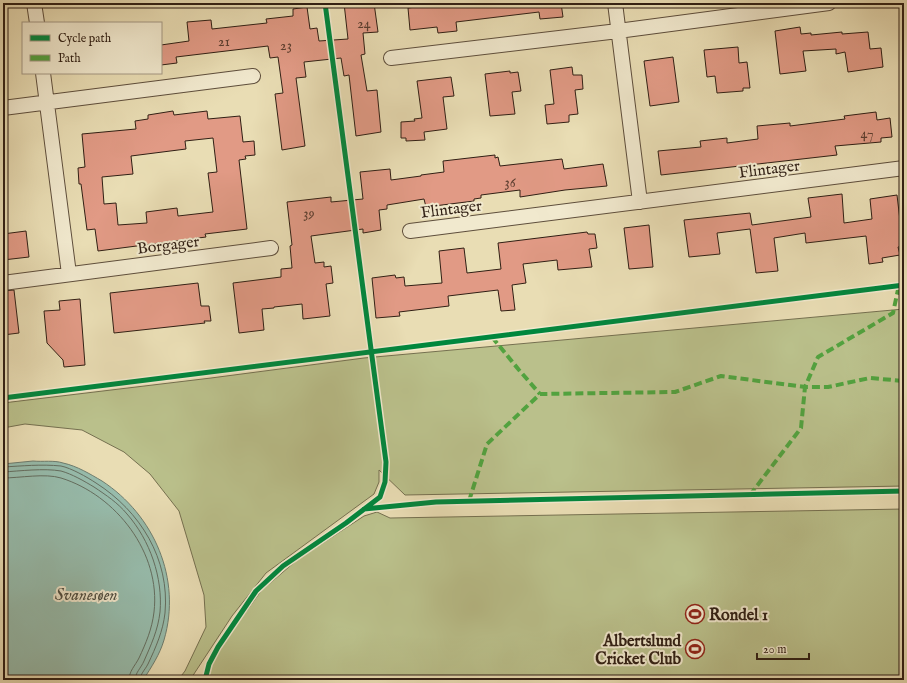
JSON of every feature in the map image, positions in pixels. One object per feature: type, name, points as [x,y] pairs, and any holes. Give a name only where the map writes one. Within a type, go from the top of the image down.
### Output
[{"type":"street","points":[[34,3],[37,22]]},
{"type":"street","points":[[615,3],[640,202]]},
{"type":"street","points":[[391,58],[618,31],[829,3]]},
{"type":"street","points":[[43,74],[69,274]]},
{"type":"street","points":[[3,108],[253,76]]},
{"type":"street","name":"Flintager","points":[[410,231],[904,168]]},
{"type":"street","name":"Borgager","points":[[3,283],[271,248]]},
{"type":"green space","points":[[904,309],[904,486],[405,495],[379,470],[379,482],[374,494],[266,573],[232,616],[190,680],[178,680],[185,671],[206,627],[204,595],[179,511],[150,474],[124,452],[82,430],[25,424],[3,428],[3,403],[364,358]]},
{"type":"green space","points":[[904,509],[904,680],[208,680],[212,662],[261,591],[297,560],[364,516],[377,512],[390,518]]},
{"type":"water","name":"Svanesøen","points":[[33,461],[68,464],[83,470],[102,481],[120,495],[136,512],[149,530],[159,550],[166,572],[169,594],[169,617],[164,640],[160,650],[143,680],[3,680],[3,464]]},
{"type":"building","points":[[344,3],[374,3],[378,32],[363,33],[365,54],[361,55],[367,91],[377,90],[381,132],[356,136],[349,75],[344,76],[341,58],[304,62],[306,77],[296,78],[305,146],[282,150],[275,94],[283,93],[278,57],[270,58],[268,46],[176,57],[177,63],[162,65],[162,45],[189,41],[187,22],[211,20],[212,29],[267,23],[266,19],[293,16],[293,9],[307,7],[310,29],[317,28],[319,41],[348,39]]},
{"type":"building","points":[[448,3],[561,3],[563,17],[540,19],[539,12],[456,22],[457,31],[438,33],[437,27],[410,30],[408,8]]},
{"type":"building","points":[[800,27],[801,34],[811,33],[811,35],[842,32],[842,34],[868,32],[870,49],[881,48],[883,67],[848,72],[845,52],[836,54],[836,49],[803,51],[806,71],[780,74],[775,31]]},
{"type":"building","points":[[738,47],[739,63],[747,62],[750,88],[743,88],[743,91],[717,93],[715,76],[707,77],[704,50]]},
{"type":"building","points":[[673,57],[679,102],[650,106],[644,61]]},
{"type":"building","points":[[572,67],[573,75],[582,75],[583,89],[575,90],[578,114],[569,115],[569,122],[547,124],[545,105],[554,104],[550,70]]},
{"type":"building","points":[[510,71],[510,73],[518,72],[521,91],[512,92],[515,114],[490,116],[485,74]]},
{"type":"building","points":[[451,77],[454,96],[443,97],[447,129],[424,132],[425,140],[406,141],[406,138],[401,138],[401,122],[415,121],[414,119],[422,118],[417,81]]},
{"type":"building","points":[[173,111],[174,115],[207,111],[208,119],[240,116],[243,142],[254,141],[255,155],[245,156],[246,159],[239,160],[247,229],[205,234],[206,237],[98,251],[95,229],[87,230],[81,184],[79,184],[78,168],[85,167],[82,134],[136,129],[135,121],[148,119],[148,115]],"holes":[[[213,138],[217,172],[208,173],[213,212],[178,216],[177,208],[146,212],[147,223],[118,225],[116,203],[104,204],[102,177],[133,174],[131,156],[186,149],[185,141]]]},
{"type":"building","points":[[876,112],[877,120],[890,118],[892,137],[881,138],[881,142],[835,146],[837,155],[661,175],[658,151],[701,147],[700,141],[727,138],[727,143],[758,139],[757,126],[790,123],[790,126],[845,119],[844,116]]},
{"type":"building","points":[[495,155],[495,158],[498,157],[500,166],[562,159],[564,169],[603,164],[607,186],[565,190],[520,197],[520,190],[481,195],[481,198],[474,199],[474,201],[426,207],[424,199],[387,205],[387,209],[379,210],[381,230],[363,233],[363,229],[311,236],[315,263],[324,262],[324,267],[331,266],[333,283],[326,284],[330,316],[303,319],[302,304],[262,309],[264,330],[239,333],[233,283],[281,277],[281,269],[292,268],[290,246],[292,245],[287,202],[331,197],[331,202],[363,199],[360,172],[390,169],[391,180],[444,172],[443,161]]},
{"type":"building","points":[[842,194],[844,223],[872,219],[870,199],[897,195],[903,246],[898,247],[900,255],[882,258],[883,262],[869,264],[866,236],[806,243],[805,233],[774,238],[778,271],[756,273],[750,229],[717,233],[720,254],[689,257],[684,220],[750,213],[752,225],[811,217],[808,198]]},
{"type":"building","points":[[649,225],[653,267],[629,269],[624,228]]},
{"type":"building","points":[[26,231],[29,257],[3,260],[3,234]]},
{"type":"building","points":[[587,232],[588,234],[595,234],[597,248],[589,249],[592,267],[558,270],[557,260],[523,264],[526,283],[512,285],[515,310],[501,311],[498,290],[448,296],[449,306],[399,312],[400,316],[376,318],[372,278],[395,275],[396,278],[404,277],[405,286],[442,283],[439,251],[464,248],[467,273],[501,269],[498,243]]},
{"type":"building","points":[[198,283],[201,306],[209,306],[211,321],[204,321],[205,323],[114,333],[110,293]]},
{"type":"building","points":[[14,290],[19,333],[3,335],[3,291]]},
{"type":"building","points":[[80,299],[85,365],[64,367],[63,360],[47,343],[44,311],[60,310],[59,301]]},
{"type":"marked path","points":[[750,495],[801,428],[805,387],[818,357],[893,313],[899,285]]},
{"type":"marked path","points":[[492,337],[540,394]]},
{"type":"marked path","points":[[469,501],[487,444],[540,394],[675,392],[721,376],[805,387],[828,387],[870,378],[904,381]]},
{"type":"cycle path","points":[[205,680],[209,664],[218,647],[256,591],[283,566],[346,523],[380,497],[385,482],[386,462],[325,3]]},
{"type":"cycle path","points":[[3,398],[904,285]]},
{"type":"cycle path","points":[[364,509],[436,502],[904,491]]},
{"type":"place","name":"Rondel 1","points":[[695,614]]},
{"type":"place","name":"Albertslund Cricket Club","points":[[695,649]]}]
